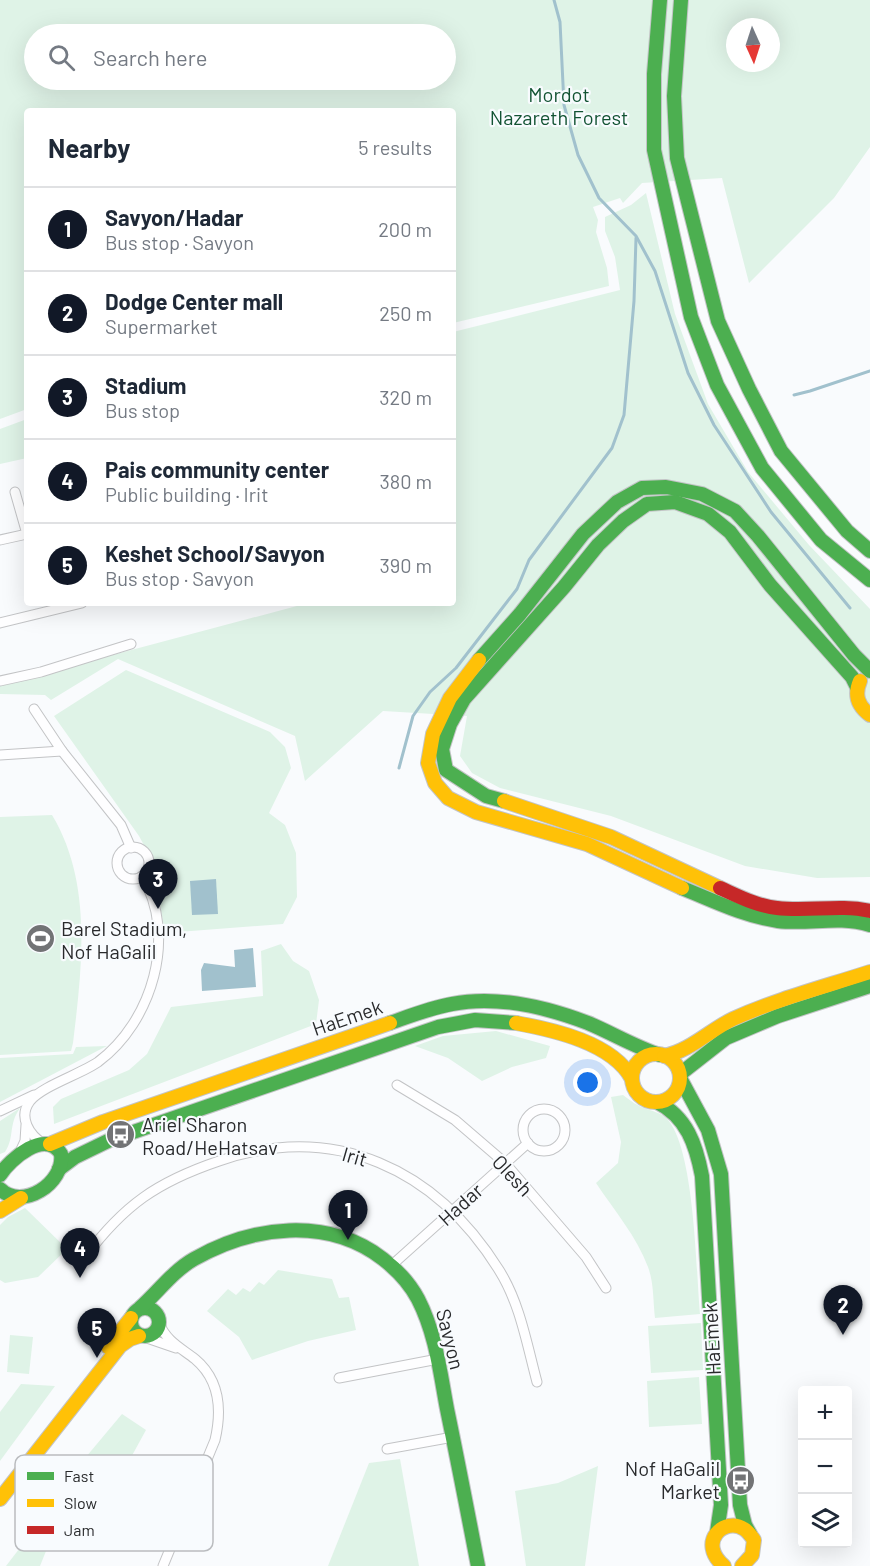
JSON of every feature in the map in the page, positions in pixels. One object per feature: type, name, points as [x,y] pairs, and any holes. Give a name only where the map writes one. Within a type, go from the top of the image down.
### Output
[{"type":"main road","points":[[660,0],[654,74],[654,150],[692,317],[717,385],[762,468],[821,540],[870,580]]},
{"type":"main road","points":[[681,0],[674,96],[677,158],[718,321],[780,450],[847,531],[870,551]]},
{"type":"main road","points":[[857,687],[870,672],[735,511],[702,494],[666,487],[642,488],[617,502],[583,534],[520,614],[474,666],[450,698],[433,734],[428,763],[435,783],[448,798],[476,812],[587,844],[638,869],[742,913],[780,921],[835,919],[870,925]]},
{"type":"main road","points":[[870,714],[862,709],[858,702],[857,687],[852,677],[770,585],[730,532],[708,514],[675,502],[647,504],[623,520],[598,545],[564,587],[464,699],[450,724],[442,749],[446,770],[480,793],[575,822],[763,905],[788,910],[847,908],[870,911]]},
{"type":"main road","points":[[662,1055],[672,1060],[680,1076],[677,1091],[673,1096],[657,1102],[642,1098],[635,1089],[632,1079],[636,1065],[642,1059],[685,1050],[715,1028],[773,1003],[865,973],[870,963]]},
{"type":"main road","points":[[680,1076],[726,1038],[778,1016],[870,986]]},
{"type":"main road","name":"HaEmek","points":[[9,1159],[27,1149],[47,1144],[114,1118],[432,1008],[463,1001],[498,1001],[531,1006],[594,1026],[662,1055]]},
{"type":"main road","name":"HaEmek","points":[[21,1198],[37,1192],[49,1183],[59,1169],[75,1157],[110,1140],[438,1027],[465,1020],[512,1021],[587,1044],[616,1058],[632,1079]]},
{"type":"main road","name":"HaEmek","points":[[680,1076],[708,1130],[721,1174],[740,1505],[750,1534]]},
{"type":"main road","name":"HaEmek","points":[[657,1102],[673,1110],[683,1123],[696,1151],[702,1176],[721,1505],[717,1532],[711,1546],[712,1553],[721,1565]]},
{"type":"main road","points":[[47,1144],[56,1146],[60,1151],[62,1161],[59,1169]]},
{"type":"main road","points":[[0,1175],[9,1159]]},
{"type":"main road","points":[[0,1189],[8,1197],[21,1198]]},
{"type":"main road","points":[[0,1211],[21,1198]]},
{"type":"main road","name":"Savyon","points":[[24,1455],[136,1313],[171,1275],[197,1257],[230,1242],[257,1234],[309,1228],[339,1234],[366,1246],[392,1265],[411,1285],[428,1316],[478,1566]]},
{"type":"main road","name":"Savyon","points":[[159,1322],[159,1306],[162,1298],[180,1273],[197,1257]]},
{"type":"main road","points":[[35,1455],[120,1346],[129,1339],[154,1334],[159,1322],[157,1315],[150,1309],[136,1313],[132,1330],[142,1336]]},
{"type":"main road","name":"Savyon","points":[[0,1486],[15,1467]]},
{"type":"main road","points":[[0,1499],[15,1480]]},
{"type":"main road","points":[[717,1532],[725,1526],[733,1525],[745,1528],[750,1534],[755,1548],[753,1555],[744,1565]]},
{"type":"street","points":[[15,492],[24,524]]},
{"type":"street","points":[[0,540],[24,535]]},
{"type":"street","points":[[0,623],[70,606]]},
{"type":"street","points":[[0,681],[41,672],[131,644]]},
{"type":"street","points":[[34,709],[62,752],[121,825],[131,848]]},
{"type":"street","points":[[0,755],[62,752]]},
{"type":"street","points":[[131,848],[140,849],[149,860],[148,869],[142,876],[132,879],[127,878],[118,866],[119,856],[126,849],[131,848]]},
{"type":"street","points":[[0,1111],[97,1062],[131,1029],[140,1013],[157,966],[158,939],[153,898],[142,876]]},
{"type":"street","name":"Olesh","points":[[397,1085],[455,1120],[505,1163],[586,1257],[606,1288]]},
{"type":"street","points":[[9,1159],[25,1141],[27,1108],[30,1101],[47,1089]]},
{"type":"street","points":[[546,1110],[559,1116],[565,1132],[557,1146],[544,1151],[537,1150],[528,1143],[523,1130],[528,1117],[534,1112],[546,1110]]},
{"type":"street","points":[[26,1122],[32,1134],[47,1144]]},
{"type":"street","name":"Hadar","points":[[392,1265],[528,1143]]},
{"type":"street","name":"Irit","points":[[85,1257],[115,1220],[135,1202],[155,1188],[179,1176],[229,1157],[257,1150],[285,1146],[344,1151],[370,1159],[419,1184],[452,1211],[481,1245],[508,1286],[537,1382]]},
{"type":"street","points":[[159,1322],[166,1336],[203,1367],[218,1394],[219,1421],[209,1455]]},
{"type":"street","points":[[142,1336],[185,1352]]},
{"type":"street","points":[[339,1378],[438,1359]]},
{"type":"street","points":[[387,1449],[453,1437]]},
{"type":"street","points":[[163,1566],[169,1551]]},
{"type":"green space","name":"Mordot Nazareth Forest","points":[[0,0],[870,0],[870,147],[834,198],[749,283],[722,178],[642,183],[623,203],[620,198],[593,207],[598,220],[596,232],[607,268],[609,286],[456,322],[456,108],[24,108],[24,410],[0,419]]},
{"type":"green space","points":[[646,193],[675,314],[708,404],[748,472],[809,545],[870,609],[870,877],[817,878],[745,866],[611,816],[500,788],[472,773],[460,756],[467,716],[383,711],[305,781],[295,736],[118,659],[51,700],[45,695],[0,694],[0,685],[297,606],[456,606],[456,331],[620,290],[615,257],[605,231],[605,217],[631,205]]},
{"type":"green space","points":[[24,420],[24,459],[0,464],[0,429]]},
{"type":"green space","points":[[126,670],[270,732],[285,747],[291,768],[269,813],[285,825],[296,853],[297,897],[283,924],[165,933],[152,860],[139,836],[54,716]]},
{"type":"green space","name":"Barel Stadium, Nof HaGalil","points":[[52,815],[65,841],[74,869],[79,897],[81,956],[73,1043],[71,1051],[0,1055],[0,817]]},
{"type":"green space","points":[[281,944],[293,961],[309,971],[319,1000],[316,1024],[54,1124],[53,1107],[61,1099],[129,1070],[147,1054],[171,1007],[263,996],[261,951]]},
{"type":"green space","points":[[496,1031],[550,1046],[546,1058],[512,1067],[482,1081],[448,1058],[415,1046],[443,1036]]},
{"type":"green space","points":[[107,1046],[0,1102],[0,1058],[73,1054],[76,1047]]},
{"type":"green space","points":[[623,1095],[634,1103],[664,1116],[674,1130],[682,1151],[692,1209],[700,1314],[655,1318],[648,1267],[631,1234],[596,1183],[618,1163],[621,1142],[611,1097]]},
{"type":"green space","points":[[20,1108],[14,1120],[8,1146],[5,1152],[0,1154],[0,1121]]},
{"type":"green space","points":[[25,1208],[67,1249],[38,1277],[5,1283],[0,1280],[0,1225],[8,1217]]},
{"type":"green space","points":[[278,1270],[332,1279],[339,1298],[349,1297],[356,1330],[308,1341],[252,1360],[239,1337],[207,1311],[228,1289],[236,1295],[243,1288],[250,1292],[259,1282],[264,1285]]},
{"type":"green space","points":[[701,1323],[703,1370],[651,1373],[648,1326]]},
{"type":"green space","points":[[10,1335],[33,1337],[29,1374],[7,1372]]},
{"type":"green space","points":[[699,1377],[702,1424],[649,1427],[647,1381]]},
{"type":"green space","points":[[21,1384],[55,1386],[0,1461],[0,1412]]},
{"type":"green space","points":[[122,1414],[146,1430],[132,1455],[88,1455]]},
{"type":"green space","points":[[400,1459],[419,1566],[328,1566],[369,1463]]},
{"type":"green space","points":[[598,1466],[585,1566],[526,1566],[515,1491],[558,1483]]},
{"type":"green space","points":[[18,1551],[46,1551],[40,1566],[6,1566]]},
{"type":"water","points":[[216,879],[218,914],[192,915],[190,881]]},
{"type":"water","points":[[253,948],[256,987],[202,991],[201,970],[204,963],[235,967],[234,950]]},
{"type":"waterway","points":[[554,0],[560,22],[564,105],[578,155],[599,198],[636,236],[655,271],[688,373],[714,425],[771,512],[850,608]]},
{"type":"waterway","points":[[399,768],[413,716],[430,692],[456,668],[517,589],[529,560],[612,448],[624,415],[634,301],[636,238]]},
{"type":"waterway","points":[[794,395],[870,371]]},
{"type":"traffic: fast","points":[[660,0],[654,74],[654,150],[691,317],[717,385],[762,468],[821,540],[870,580]]},
{"type":"traffic: fast","points":[[681,0],[674,96],[677,158],[718,321],[781,451],[847,531],[870,551]]},
{"type":"traffic: fast","points":[[479,660],[520,614],[583,534],[617,502],[642,488],[666,487],[702,494],[735,511],[758,536],[854,655],[870,671]]},
{"type":"traffic: fast","points":[[504,801],[486,796],[446,770],[442,749],[450,724],[464,699],[564,587],[598,545],[623,521],[647,504],[675,502],[708,514],[730,532],[770,585],[852,677],[857,687]]},
{"type":"traffic: fast","points":[[682,888],[729,908],[765,919],[790,922],[835,920],[870,925]]},
{"type":"traffic: fast","points":[[680,1074],[726,1038],[778,1016],[870,986]]},
{"type":"traffic: fast","points":[[390,1023],[452,1004],[486,1001],[521,1004],[572,1017],[660,1055]]},
{"type":"traffic: fast","points":[[59,1169],[75,1157],[110,1140],[438,1027],[475,1020],[516,1023]]},
{"type":"traffic: fast","points":[[680,1078],[708,1130],[721,1174],[740,1505],[750,1534]]},
{"type":"traffic: fast","points":[[657,1102],[667,1108],[683,1124],[697,1153],[702,1176],[721,1505],[717,1532]]},
{"type":"traffic: fast","points":[[0,1175],[20,1154],[38,1145],[47,1144],[61,1154],[56,1175],[40,1191],[19,1197],[9,1195],[0,1189]]},
{"type":"traffic: fast","points":[[140,1308],[172,1276],[194,1259],[240,1239],[265,1233],[289,1230],[314,1231],[338,1236],[361,1245],[383,1259],[411,1288],[429,1326],[478,1566]]},
{"type":"traffic: fast","points":[[145,1308],[155,1312],[159,1322],[155,1332],[145,1336],[135,1332],[131,1322],[135,1312],[145,1308]]},
{"type":"traffic: slow","points":[[479,660],[450,698],[433,734],[428,763],[435,783],[448,798],[476,812],[587,844],[682,888]]},
{"type":"traffic: slow","points":[[860,681],[857,691],[858,700],[870,715]]},
{"type":"traffic: slow","points":[[504,801],[611,837],[720,888]]},
{"type":"traffic: slow","points":[[664,1056],[683,1050],[724,1024],[750,1012],[870,972]]},
{"type":"traffic: slow","points":[[50,1144],[103,1122],[390,1023]]},
{"type":"traffic: slow","points":[[516,1023],[564,1034],[597,1047],[611,1056],[632,1079]]},
{"type":"traffic: slow","points":[[656,1054],[673,1061],[680,1078],[673,1095],[656,1102],[639,1095],[632,1078],[639,1061],[656,1054]]},
{"type":"traffic: slow","points":[[0,1211],[21,1198]]},
{"type":"traffic: slow","points":[[108,1347],[131,1318]]},
{"type":"traffic: slow","points":[[35,1455],[120,1346],[139,1336]]},
{"type":"traffic: slow","points":[[0,1499],[15,1480]]},
{"type":"traffic: slow","points":[[724,1566],[716,1557],[713,1540],[716,1534],[729,1526],[737,1526],[745,1530],[754,1540],[752,1555],[742,1566]]},
{"type":"traffic: jam","points":[[720,888],[770,907],[847,908],[870,911]]},
{"type":"place","name":"Stadium","points":[[158,909]]},
{"type":"place","name":"Barel Stadium, Nof HaGalil","points":[[40,939]]},
{"type":"place","name":"Ariel Sharon Road/HeHatsav","points":[[121,1135]]},
{"type":"place","name":"Savyon/Hadar","points":[[348,1240]]},
{"type":"place","name":"Pais community center","points":[[80,1278]]},
{"type":"place","name":"Dodge Center mall","points":[[843,1335]]},
{"type":"place","name":"Keshet School/Savyon","points":[[97,1358]]},
{"type":"place","name":"Nof HaGalil Market","points":[[741,1480]]}]
